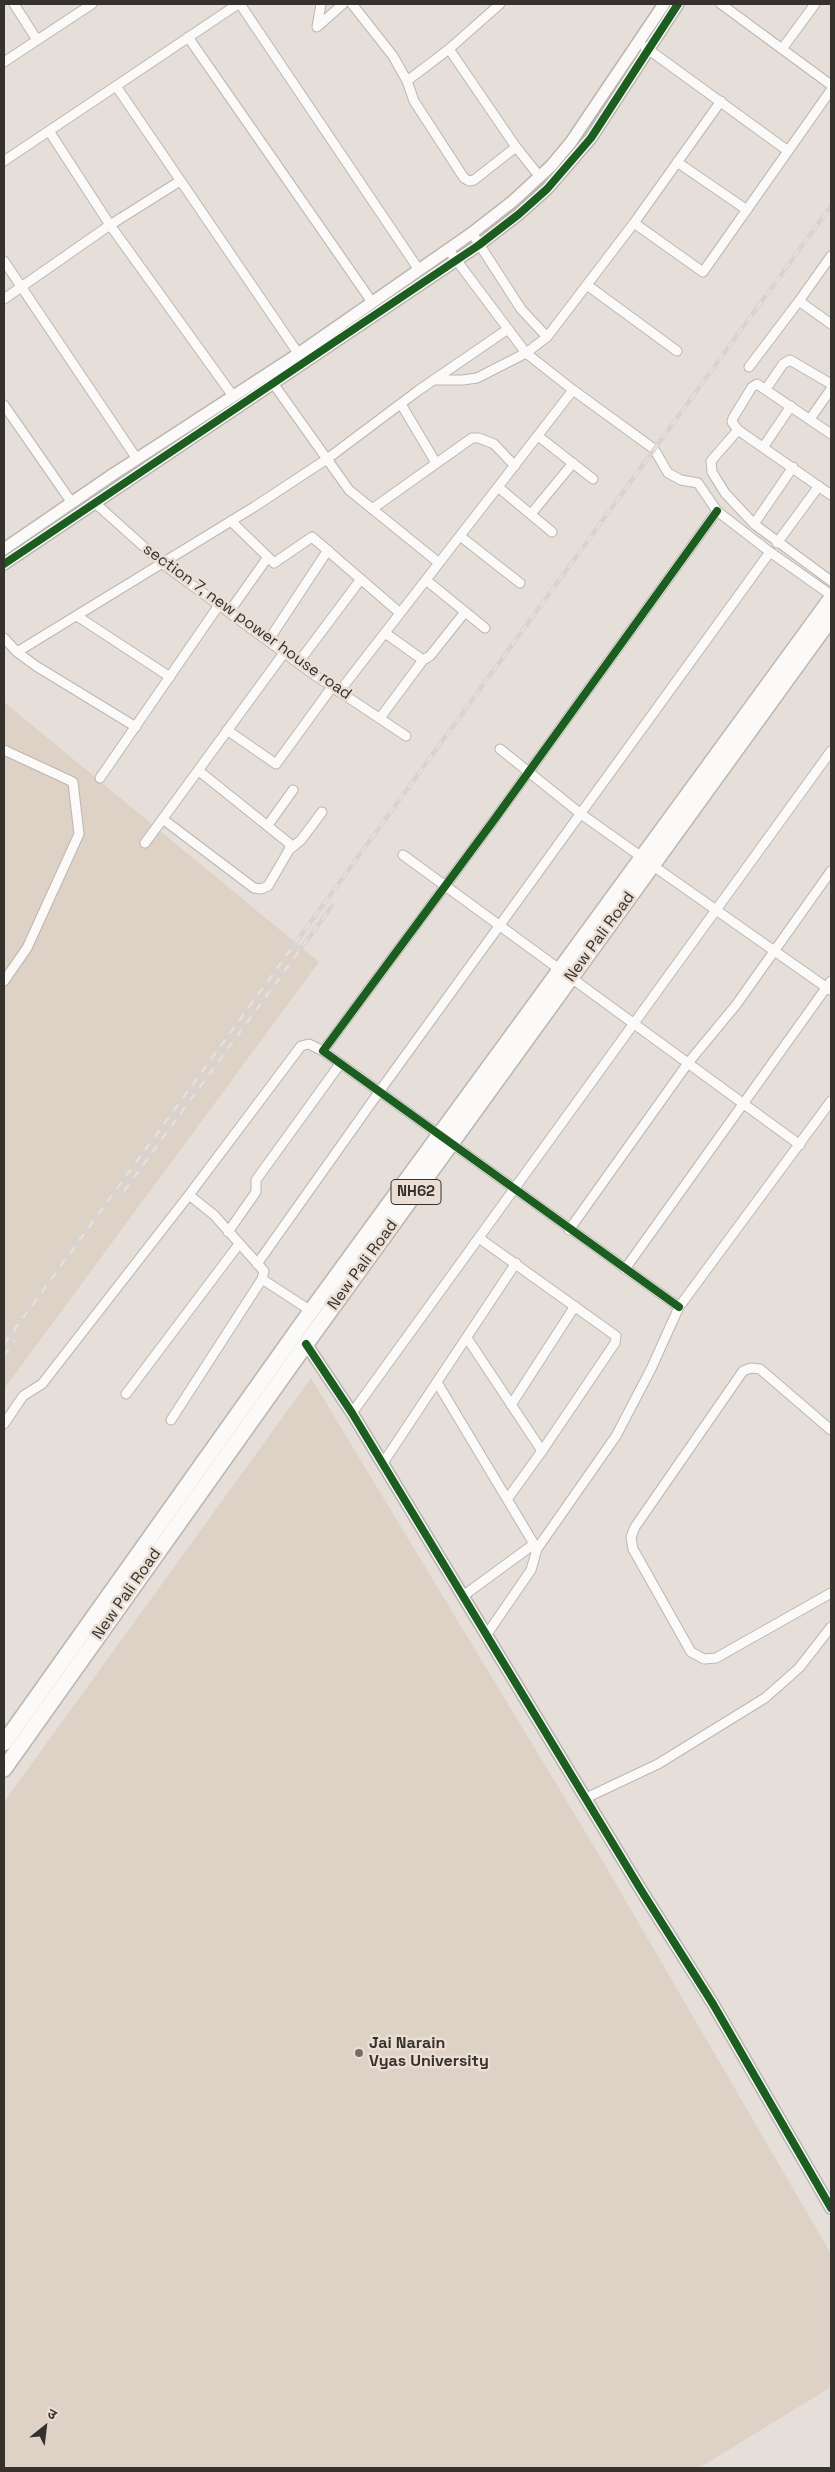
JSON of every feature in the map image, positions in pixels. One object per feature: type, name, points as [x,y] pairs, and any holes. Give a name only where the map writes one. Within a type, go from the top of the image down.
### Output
[{"type":"highway","name":"New Pali Road","points":[[648,862],[831,599]]},
{"type":"highway","name":"New Pali Road","points":[[4,1768],[306,1344],[445,1141],[566,973],[831,618]]},
{"type":"highway","name":"New Pali Road","points":[[5,1738],[311,1311],[445,1141]]},
{"type":"street","points":[[14,4],[38,40]]},
{"type":"street","points":[[4,62],[92,4]]},
{"type":"street","points":[[4,161],[239,4],[419,270]]},
{"type":"street","points":[[321,4],[317,27],[343,4]]},
{"type":"street","points":[[352,4],[393,56],[414,101],[460,172],[469,181],[480,177],[516,147]]},
{"type":"street","points":[[406,81],[449,49],[500,4]]},
{"type":"street","points":[[301,358],[372,302],[419,270],[451,254],[479,245],[534,201],[579,154],[644,46],[664,4]]},
{"type":"street","points":[[4,563],[451,254],[472,233],[513,202],[540,177],[678,4]]},
{"type":"street","points":[[721,4],[733,7],[782,49],[831,86]]},
{"type":"street","points":[[782,49],[815,4]]},
{"type":"street","points":[[188,37],[372,302]]},
{"type":"street","points":[[644,46],[788,151]]},
{"type":"street","points":[[449,49],[516,147],[540,177]]},
{"type":"street","points":[[116,86],[301,358]]},
{"type":"street","points":[[634,223],[703,272],[831,90]]},
{"type":"street","points":[[434,380],[477,378],[526,353],[547,337],[634,223],[720,102]]},
{"type":"street","points":[[49,131],[110,225],[233,396]]},
{"type":"street","points":[[677,162],[746,210]]},
{"type":"street","points":[[4,299],[110,225],[180,181]]},
{"type":"street","points":[[472,233],[521,309],[547,337]]},
{"type":"street","points":[[451,254],[526,353],[654,449],[668,473],[681,480],[698,484],[717,511],[770,552],[831,595]]},
{"type":"street","points":[[4,261],[136,459]]},
{"type":"street","points":[[749,367],[830,261]]},
{"type":"street","points":[[587,285],[677,351]]},
{"type":"street","points":[[799,301],[831,324]]},
{"type":"street","points":[[17,652],[163,564],[327,459],[434,380],[508,329]]},
{"type":"street","points":[[766,389],[783,364],[790,360],[831,384]]},
{"type":"street","points":[[4,549],[136,459],[233,396],[270,378]]},
{"type":"street","points":[[270,378],[349,490],[439,563]]},
{"type":"street","points":[[831,434],[760,385],[754,385],[735,413],[732,422],[738,430],[793,466],[831,495]]},
{"type":"street","points":[[810,419],[831,389]]},
{"type":"street","points":[[228,730],[276,764],[336,689],[385,633],[573,390]]},
{"type":"street","points":[[401,404],[436,462]]},
{"type":"street","points":[[4,405],[72,503]]},
{"type":"street","points":[[764,446],[791,406]]},
{"type":"street","points":[[738,430],[714,457],[711,467],[729,499],[754,524],[831,581]]},
{"type":"street","points":[[538,436],[594,479]]},
{"type":"street","points":[[372,509],[466,441],[479,438],[494,444],[515,466]]},
{"type":"street","points":[[531,514],[573,463]]},
{"type":"street","points":[[754,524],[793,466]]},
{"type":"street","points":[[778,543],[819,486]]},
{"type":"street","points":[[498,487],[552,532]]},
{"type":"street","name":"section 7, new power house road","points":[[94,502],[163,564],[298,663],[406,736]]},
{"type":"street","points":[[323,1051],[446,886],[717,511]]},
{"type":"street","points":[[231,521],[274,563],[312,537],[400,613]]},
{"type":"street","points":[[460,536],[520,583]]},
{"type":"street","points":[[268,640],[328,550]]},
{"type":"street","points":[[258,1264],[379,1092],[770,552]]},
{"type":"street","points":[[229,612],[268,557]]},
{"type":"street","points":[[298,663],[361,579]]},
{"type":"street","points":[[426,580],[484,628]]},
{"type":"street","points":[[100,778],[219,605]]},
{"type":"street","points":[[380,718],[423,660],[430,656],[465,612]]},
{"type":"street","points":[[77,616],[170,677]]},
{"type":"street","points":[[385,633],[423,660]]},
{"type":"street","points":[[4,638],[17,652],[136,727]]},
{"type":"street","points":[[145,844],[284,653]]},
{"type":"street","points":[[500,749],[581,814],[716,911],[830,987],[625,1269]]},
{"type":"street","points":[[4,750],[73,782],[79,834],[27,948],[4,981]]},
{"type":"street","points":[[352,1413],[831,751]]},
{"type":"street","points":[[199,771],[287,839],[290,844],[289,850]]},
{"type":"street","points":[[268,825],[293,790]]},
{"type":"street","points":[[164,820],[254,888],[261,889],[268,886],[289,850],[301,840],[322,812]]},
{"type":"street","points":[[403,855],[800,1145]]},
{"type":"street","points":[[570,1230],[688,1063],[736,1005],[831,871]]},
{"type":"street","points":[[4,1424],[23,1396],[42,1384],[189,1195],[301,1046],[309,1044],[323,1051],[445,1141],[678,1307]]},
{"type":"street","points":[[228,1232],[256,1192],[256,1180],[340,1064]]},
{"type":"street","points":[[463,1596],[535,1547],[616,1436],[651,1369],[678,1307],[831,1101]]},
{"type":"street","points":[[171,1420],[265,1273],[214,1216],[189,1195]]},
{"type":"street","points":[[480,1238],[616,1336],[615,1342],[508,1498]]},
{"type":"street","points":[[126,1394],[239,1244]]},
{"type":"street","points":[[383,1463],[438,1384],[516,1263]]},
{"type":"street","points":[[262,1279],[311,1311]]},
{"type":"street","points":[[511,1405],[575,1306]]},
{"type":"street","points":[[467,1338],[542,1451]]},
{"type":"street","points":[[306,1344],[383,1463],[641,1890],[713,2004],[831,2208]]},
{"type":"street","points":[[831,1430],[760,1369],[751,1368],[743,1371],[635,1527],[631,1538],[633,1549],[691,1652],[704,1659],[716,1658],[831,1593]]},
{"type":"street","points":[[438,1384],[508,1498],[535,1547],[527,1576],[487,1634]]},
{"type":"street","points":[[586,1798],[658,1764],[765,1698],[799,1668],[831,1627]]},
{"type":"shaded area","points":[[4,702],[319,962],[4,1389]]},
{"type":"shaded area","name":"Jai Narain Vyas University","points":[[311,1378],[598,1853],[831,2254],[831,2387],[699,2468],[4,2468],[4,1802]]},
{"type":"railway","points":[[4,1344],[831,206]]},
{"type":"railway","points":[[124,1191],[332,906]]},
{"type":"railway","points":[[4,1355],[15,1340]]},
{"type":"cycle path","points":[[4,564],[479,245],[519,214],[547,189],[591,138],[678,4]]},
{"type":"cycle path","points":[[679,1307],[323,1051],[494,820],[717,511]]},
{"type":"cycle path","points":[[306,1344],[352,1413],[641,1890],[713,2004],[831,2208]]},
{"type":"place","name":"Jai Narain Vyas University","points":[[359,2053]]}]
